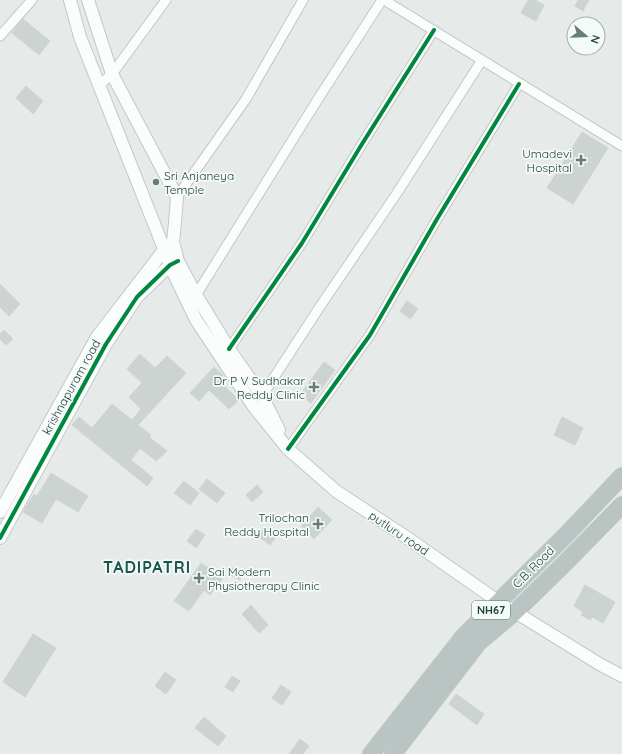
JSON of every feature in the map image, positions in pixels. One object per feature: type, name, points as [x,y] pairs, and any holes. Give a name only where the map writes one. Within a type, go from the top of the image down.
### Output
[{"type":"highway","name":"C.B. Road","points":[[371,754],[463,637],[567,534],[622,476]]},
{"type":"highway","name":"NH67","points":[[393,754],[479,642],[515,612],[622,505]]},
{"type":"main road","points":[[70,0],[80,37],[98,86],[168,246],[196,320],[254,407],[288,449]]},
{"type":"main road","points":[[88,0],[112,74],[177,196],[176,223],[168,246]]},
{"type":"main road","name":"krishnapuram road","points":[[0,512],[97,337],[168,246]]},
{"type":"main road","points":[[174,263],[196,295],[229,349],[262,396],[288,449]]},
{"type":"main road","name":"krishnapuram road","points":[[0,538],[106,344],[137,297],[174,263]]},
{"type":"main road","name":"putluru road","points":[[288,449],[336,491],[406,537],[499,602],[601,665],[622,676]]},
{"type":"street","points":[[0,36],[32,0]]},
{"type":"street","points":[[98,86],[112,74],[166,0]]},
{"type":"street","points":[[177,196],[246,99],[303,0]]},
{"type":"street","points":[[196,295],[318,99],[383,0],[622,146]]},
{"type":"street","points":[[229,349],[302,243],[434,30]]},
{"type":"street","points":[[262,396],[319,308],[398,193],[482,60]]},
{"type":"street","points":[[288,449],[370,335],[433,226],[519,84]]},
{"type":"building","points":[[528,0],[535,0],[544,5],[536,21],[521,13]]},
{"type":"building","points":[[578,0],[589,0],[583,11],[575,6]]},
{"type":"building","points":[[23,19],[50,41],[39,55],[12,33]]},
{"type":"building","points":[[26,86],[43,101],[33,114],[16,98]]},
{"type":"building","points":[[582,132],[608,148],[573,204],[547,188]]},
{"type":"building","points":[[0,284],[20,304],[9,316],[0,307]]},
{"type":"building","points":[[407,301],[418,309],[410,319],[400,311]]},
{"type":"building","points":[[4,330],[13,339],[6,345],[0,339],[0,334]]},
{"type":"building","points":[[140,354],[155,368],[167,356],[186,373],[138,425],[151,435],[149,437],[167,451],[156,461],[140,448],[131,460],[153,478],[147,486],[72,425],[79,417],[92,428],[112,404],[132,420],[141,409],[129,397],[142,383],[127,369]]},
{"type":"building","points":[[324,362],[335,370],[311,403],[300,395]]},
{"type":"building","points":[[214,367],[223,375],[218,380],[239,400],[229,409],[209,390],[199,401],[190,393]]},
{"type":"building","points":[[562,417],[583,428],[575,445],[554,435]]},
{"type":"building","points":[[51,473],[88,496],[78,512],[56,499],[42,523],[23,512],[34,494],[37,496]]},
{"type":"building","points":[[207,479],[225,493],[217,503],[199,489]]},
{"type":"building","points":[[184,481],[199,493],[190,505],[174,493]]},
{"type":"building","points":[[257,485],[263,492],[252,502],[246,495]]},
{"type":"building","points":[[318,507],[332,520],[314,539],[301,526]]},
{"type":"building","points":[[265,527],[277,536],[270,545],[258,536]]},
{"type":"building","points":[[196,529],[205,535],[196,548],[187,541]]},
{"type":"building","points":[[201,563],[223,578],[210,595],[204,590],[189,611],[174,601]]},
{"type":"building","points":[[234,567],[244,573],[240,580],[229,574]]},
{"type":"building","points":[[585,585],[615,602],[603,623],[592,617],[590,620],[581,615],[583,612],[574,606]]},
{"type":"building","points":[[251,605],[268,625],[259,633],[242,614]]},
{"type":"building","points":[[33,634],[56,648],[25,697],[3,682]]},
{"type":"building","points":[[165,672],[176,680],[166,694],[155,686]]},
{"type":"building","points":[[232,676],[240,681],[233,692],[225,687]]},
{"type":"building","points":[[281,685],[291,692],[282,705],[272,698]]},
{"type":"building","points":[[456,694],[484,714],[477,725],[449,704]]},
{"type":"building","points":[[204,717],[226,736],[218,746],[195,728]]},
{"type":"building","points":[[300,739],[309,746],[303,754],[289,754]]},
{"type":"cycle path","points":[[229,349],[302,243],[434,30]]},
{"type":"cycle path","points":[[288,449],[370,335],[437,219],[519,84]]},
{"type":"cycle path","points":[[0,538],[106,344],[137,297],[170,265],[178,261]]},
{"type":"place","name":"Umadevi Hospital","points":[[581,160]]},
{"type":"place","name":"Sri Anjaneya Temple","points":[[156,182]]},
{"type":"place","name":"Dr P V Sudhakar Reddy Clinic","points":[[314,387]]},
{"type":"place","name":"Trilochan Reddy Hospital","points":[[318,524]]},
{"type":"place","name":"Sai Modern Physiotherapy Clinic","points":[[199,578]]},
{"type":"district","name":"TADIPATRI","points":[[147,567]]}]
